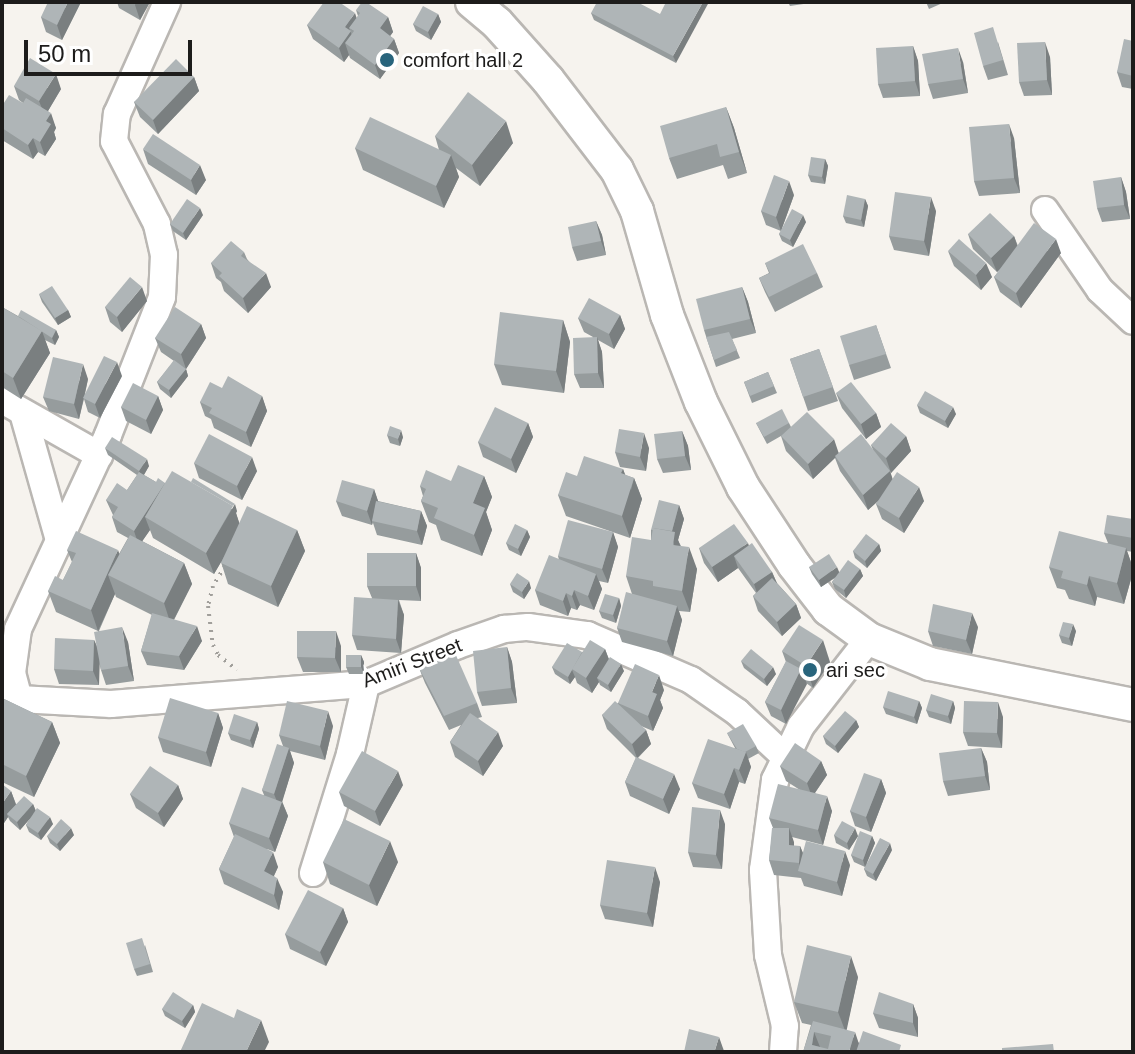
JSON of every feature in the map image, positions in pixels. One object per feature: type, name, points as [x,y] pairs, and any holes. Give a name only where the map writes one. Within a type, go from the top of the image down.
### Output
[{"type":"street","points":[[11,702],[18,629],[135,372],[163,287],[164,255],[157,224],[114,141],[117,114],[167,2]]},
{"type":"street","points":[[472,2],[497,23],[548,80],[617,170],[637,211],[667,315],[701,402],[743,487],[794,565],[828,609],[869,639],[930,664],[1133,705]]},
{"type":"street","points":[[1045,210],[1100,290],[1133,321]]},
{"type":"street","points":[[12,406],[99,455]]},
{"type":"street","points":[[12,406],[59,540]]},
{"type":"street","name":"Amiri Street","points":[[11,702],[111,704],[267,689],[322,690],[366,684],[432,654],[504,629],[565,630],[587,635],[691,680],[737,712],[784,756]]},
{"type":"street","points":[[783,1052],[785,1026],[768,955],[763,870],[775,780],[801,726],[869,639]]},
{"type":"street","points":[[313,873],[346,768],[366,684]]},
{"type":"path","points":[[228,561],[213,586],[208,606],[213,645],[232,667],[267,689]]},
{"type":"building","points":[[48,2],[68,2],[57,25],[41,17]]},
{"type":"building","points":[[324,2],[339,2],[355,13],[345,27],[351,31],[339,48],[307,25]]},
{"type":"building","points":[[362,2],[388,17],[380,28],[394,39],[375,65],[345,43],[354,31],[349,28],[360,13],[356,10]]},
{"type":"building","points":[[597,2],[637,2],[660,14],[666,2],[703,2],[673,56],[591,13]]},
{"type":"building","points":[[423,6],[438,14],[428,32],[413,24]]},
{"type":"building","points":[[993,27],[1003,60],[983,66],[974,33]]},
{"type":"building","points":[[1124,39],[1133,41],[1133,76],[1117,72]]},
{"type":"building","points":[[1045,42],[1047,80],[1019,82],[1017,43]]},
{"type":"building","points":[[913,46],[915,81],[878,84],[876,48]]},
{"type":"building","points":[[958,48],[963,79],[928,84],[922,54]]},
{"type":"building","points":[[30,58],[56,74],[39,101],[14,86]]},
{"type":"building","points":[[176,59],[194,77],[153,120],[134,102]]},
{"type":"building","points":[[468,92],[506,121],[472,165],[435,136]]},
{"type":"building","points":[[9,95],[23,103],[26,98],[51,113],[46,121],[51,124],[40,142],[33,138],[28,145],[2,128],[2,106]]},
{"type":"building","points":[[726,107],[739,152],[720,157],[717,144],[669,158],[660,126]]},
{"type":"building","points":[[370,117],[451,155],[436,186],[355,148]]},
{"type":"building","points":[[1009,124],[1014,178],[974,181],[969,127]]},
{"type":"building","points":[[153,134],[200,165],[191,180],[143,149]]},
{"type":"building","points":[[811,157],[825,159],[822,177],[808,175]]},
{"type":"building","points":[[774,175],[789,181],[776,217],[761,211]]},
{"type":"building","points":[[1121,177],[1124,205],[1097,208],[1093,181]]},
{"type":"building","points":[[895,192],[931,197],[924,241],[889,236]]},
{"type":"building","points":[[847,195],[865,199],[861,220],[843,216]]},
{"type":"building","points":[[187,199],[200,208],[183,233],[170,224]]},
{"type":"building","points":[[792,209],[803,215],[790,240],[779,234]]},
{"type":"building","points":[[990,213],[1014,236],[991,258],[968,234]]},
{"type":"building","points":[[596,221],[601,241],[572,247],[568,227]]},
{"type":"building","points":[[1034,223],[1056,239],[1016,293],[994,277]]},
{"type":"building","points":[[959,239],[986,263],[976,275],[948,251]]},
{"type":"building","points":[[231,241],[244,252],[241,256],[266,273],[243,298],[219,276],[222,273],[211,263]]},
{"type":"building","points":[[803,244],[817,273],[769,297],[759,278],[770,273],[765,263]]},
{"type":"building","points":[[130,277],[142,287],[117,317],[105,307]]},
{"type":"building","points":[[52,286],[68,310],[55,318],[39,294]]},
{"type":"building","points":[[742,287],[750,319],[704,330],[696,299]]},
{"type":"building","points":[[589,298],[620,315],[609,334],[578,318]]},
{"type":"building","points":[[2,307],[42,331],[13,378],[2,371]]},
{"type":"building","points":[[175,307],[201,324],[181,354],[155,338]]},
{"type":"building","points":[[21,310],[56,330],[52,338],[18,316]]},
{"type":"building","points":[[500,312],[563,320],[556,371],[494,364]]},
{"type":"building","points":[[876,325],[886,354],[849,365],[840,336]]},
{"type":"building","points":[[729,332],[737,350],[714,360],[706,337]]},
{"type":"building","points":[[597,337],[598,373],[574,374],[573,338]]},
{"type":"building","points":[[819,349],[833,387],[803,397],[790,359]]},
{"type":"building","points":[[104,356],[117,362],[95,404],[83,398]]},
{"type":"building","points":[[53,357],[83,364],[74,404],[43,397]]},
{"type":"building","points":[[174,360],[186,369],[169,390],[157,382]]},
{"type":"building","points":[[768,372],[774,386],[750,396],[744,382]]},
{"type":"building","points":[[228,376],[262,396],[246,432],[209,413],[212,408],[200,402],[210,382],[222,388]]},
{"type":"building","points":[[851,382],[876,413],[861,424],[836,393]]},
{"type":"building","points":[[133,383],[158,396],[146,420],[121,407]]},
{"type":"building","points":[[925,391],[953,407],[945,421],[917,405]]},
{"type":"building","points":[[495,407],[528,423],[511,459],[478,442]]},
{"type":"building","points":[[782,409],[789,423],[764,437],[756,423]]},
{"type":"building","points":[[807,412],[834,439],[808,464],[781,436]]},
{"type":"building","points":[[891,423],[906,436],[886,458],[871,445]]},
{"type":"building","points":[[390,426],[401,430],[398,439],[387,435]]},
{"type":"building","points":[[619,429],[644,433],[640,457],[615,452]]},
{"type":"building","points":[[682,431],[685,456],[657,459],[654,434]]},
{"type":"building","points":[[209,434],[252,457],[237,486],[194,463]]},
{"type":"building","points":[[861,434],[890,471],[863,495],[835,456]]},
{"type":"building","points":[[112,437],[147,459],[139,471],[105,448]]},
{"type":"building","points":[[584,456],[623,469],[621,473],[634,478],[622,516],[558,495],[566,472],[577,476]]},
{"type":"building","points":[[458,465],[484,476],[473,503],[485,508],[474,535],[434,518],[438,508],[421,501],[426,489],[420,486],[426,470],[451,481]]},
{"type":"building","points":[[172,471],[233,506],[206,553],[145,517]]},
{"type":"building","points":[[139,472],[156,482],[158,478],[165,483],[134,531],[112,517],[118,507],[106,500],[117,483],[127,490]]},
{"type":"building","points":[[897,472],[919,487],[899,518],[876,504]]},
{"type":"building","points":[[193,478],[235,504],[233,506],[191,482]]},
{"type":"building","points":[[342,480],[374,489],[367,511],[336,501]]},
{"type":"building","points":[[659,500],[679,505],[672,531],[651,530]]},
{"type":"building","points":[[376,501],[421,511],[417,531],[372,521]]},
{"type":"building","points":[[247,506],[297,530],[271,586],[221,563]]},
{"type":"building","points":[[1107,515],[1133,519],[1133,538],[1104,533]]},
{"type":"building","points":[[568,520],[613,532],[602,569],[558,556]]},
{"type":"building","points":[[515,524],[527,530],[518,549],[506,543]]},
{"type":"building","points":[[734,524],[748,543],[712,567],[699,548]]},
{"type":"building","points":[[653,528],[675,532],[673,545],[689,547],[682,591],[653,586],[653,581],[626,576],[632,537],[651,540]]},
{"type":"building","points":[[76,531],[118,550],[91,610],[48,591],[55,576],[63,580],[76,553],[67,550]]},
{"type":"building","points":[[1059,531],[1126,548],[1117,583],[1089,576],[1087,585],[1061,578],[1063,571],[1049,567]]},
{"type":"building","points":[[866,534],[879,544],[865,561],[853,551]]},
{"type":"building","points":[[130,535],[184,563],[164,603],[108,575]]},
{"type":"building","points":[[752,543],[772,572],[754,584],[734,556]]},
{"type":"building","points":[[367,553],[416,553],[416,586],[367,586]]},
{"type":"building","points":[[829,554],[837,567],[819,580],[809,567]]},
{"type":"building","points":[[549,555],[596,574],[588,596],[574,590],[572,596],[566,593],[563,601],[535,590]]},
{"type":"building","points":[[848,560],[860,569],[844,590],[832,582]]},
{"type":"building","points":[[517,573],[529,581],[522,592],[510,584]]},
{"type":"building","points":[[772,578],[796,604],[777,622],[753,596]]},
{"type":"building","points":[[626,592],[677,606],[667,641],[617,628]]},
{"type":"building","points":[[605,594],[619,598],[613,615],[599,611]]},
{"type":"building","points":[[354,597],[398,600],[396,639],[352,635]]},
{"type":"building","points":[[933,604],[972,613],[966,640],[928,631]]},
{"type":"building","points":[[152,613],[197,626],[179,656],[141,651]]},
{"type":"building","points":[[1063,622],[1073,624],[1069,638],[1059,635]]},
{"type":"building","points":[[799,625],[823,640],[806,666],[782,651]]},
{"type":"building","points":[[122,627],[128,666],[101,670],[94,632]]},
{"type":"building","points":[[297,631],[336,631],[335,658],[297,657]]},
{"type":"building","points":[[55,638],[94,640],[93,671],[54,669]]},
{"type":"building","points":[[590,640],[605,649],[586,678],[572,669]]},
{"type":"building","points":[[567,643],[582,652],[568,677],[552,667]]},
{"type":"building","points":[[507,647],[511,688],[477,692],[473,651]]},
{"type":"building","points":[[751,649],[773,667],[764,679],[741,661]]},
{"type":"building","points":[[455,653],[477,703],[444,716],[419,668]]},
{"type":"building","points":[[346,655],[361,655],[361,667],[346,667]]},
{"type":"building","points":[[610,657],[621,664],[608,685],[597,678]]},
{"type":"building","points":[[786,661],[801,669],[781,710],[765,702]]},
{"type":"building","points":[[635,664],[659,675],[652,692],[657,694],[648,716],[618,703]]},
{"type":"building","points":[[888,691],[919,701],[914,717],[883,707]]},
{"type":"building","points":[[931,694],[953,701],[948,716],[926,710]]},
{"type":"building","points":[[2,698],[52,722],[26,776],[2,764]]},
{"type":"building","points":[[170,698],[218,713],[206,752],[158,737]]},
{"type":"building","points":[[287,701],[328,711],[320,746],[279,735]]},
{"type":"building","points":[[615,701],[646,730],[632,744],[602,715]]},
{"type":"building","points":[[964,701],[998,702],[997,733],[963,732]]},
{"type":"building","points":[[845,711],[856,720],[835,746],[823,736]]},
{"type":"building","points":[[470,713],[498,732],[478,761],[450,742]]},
{"type":"building","points":[[234,714],[257,722],[250,740],[228,733]]},
{"type":"building","points":[[743,724],[756,746],[745,752],[737,749],[727,733]]},
{"type":"building","points":[[708,739],[746,752],[739,770],[734,768],[724,794],[692,783]]},
{"type":"building","points":[[795,743],[821,761],[807,783],[780,766]]},
{"type":"building","points":[[277,744],[289,748],[274,794],[262,790]]},
{"type":"building","points":[[981,748],[985,776],[943,781],[939,753]]},
{"type":"building","points":[[362,751],[398,771],[375,811],[339,792]]},
{"type":"building","points":[[636,757],[674,774],[663,799],[625,782]]},
{"type":"building","points":[[150,766],[178,785],[158,813],[130,794]]},
{"type":"building","points":[[864,773],[881,779],[866,817],[850,811]]},
{"type":"building","points":[[2,784],[11,791],[2,804]]},
{"type":"building","points":[[778,784],[827,796],[818,830],[769,818]]},
{"type":"building","points":[[242,787],[282,802],[269,838],[229,823]]},
{"type":"building","points":[[24,796],[33,804],[17,822],[7,814]]},
{"type":"building","points":[[692,807],[720,810],[716,855],[688,852]]},
{"type":"building","points":[[37,808],[50,817],[38,833],[26,825]]},
{"type":"building","points":[[61,819],[71,828],[57,844],[47,836]]},
{"type":"building","points":[[344,819],[390,841],[369,885],[323,862]]},
{"type":"building","points":[[842,821],[855,828],[847,843],[834,835]]},
{"type":"building","points":[[772,828],[789,828],[789,845],[800,846],[799,863],[769,860]]},
{"type":"building","points":[[860,831],[872,836],[863,860],[851,855]]},
{"type":"building","points":[[235,834],[273,852],[264,871],[277,878],[274,895],[219,869]]},
{"type":"building","points":[[880,838],[890,843],[873,874],[864,869]]},
{"type":"building","points":[[806,841],[845,851],[837,882],[798,871]]},
{"type":"building","points":[[607,860],[655,867],[647,913],[600,905]]},
{"type":"building","points":[[308,890],[343,908],[320,952],[285,934]]},
{"type":"building","points":[[142,938],[150,964],[134,969],[126,943]]},
{"type":"building","points":[[807,945],[851,956],[838,1012],[794,1002]]},
{"type":"building","points":[[173,992],[193,1005],[182,1021],[162,1009]]},
{"type":"building","points":[[879,992],[913,1004],[913,1023],[873,1013]]},
{"type":"building","points":[[202,1003],[234,1018],[237,1009],[261,1020],[246,1052],[180,1052]]},
{"type":"building","points":[[813,1021],[855,1032],[849,1052],[803,1052]],"holes":[[[814,1032],[831,1036],[828,1049],[812,1045]]]},
{"type":"building","points":[[689,1029],[719,1037],[715,1050],[723,1052],[684,1052]]},
{"type":"building","points":[[863,1031],[901,1045],[899,1052],[856,1052]]},
{"type":"building","points":[[1053,1044],[1054,1052],[1002,1052],[1002,1048]]},
{"type":"place","name":"comfort hall 2","points":[[387,60]]},
{"type":"place","name":"ari sec","points":[[810,670]]}]
